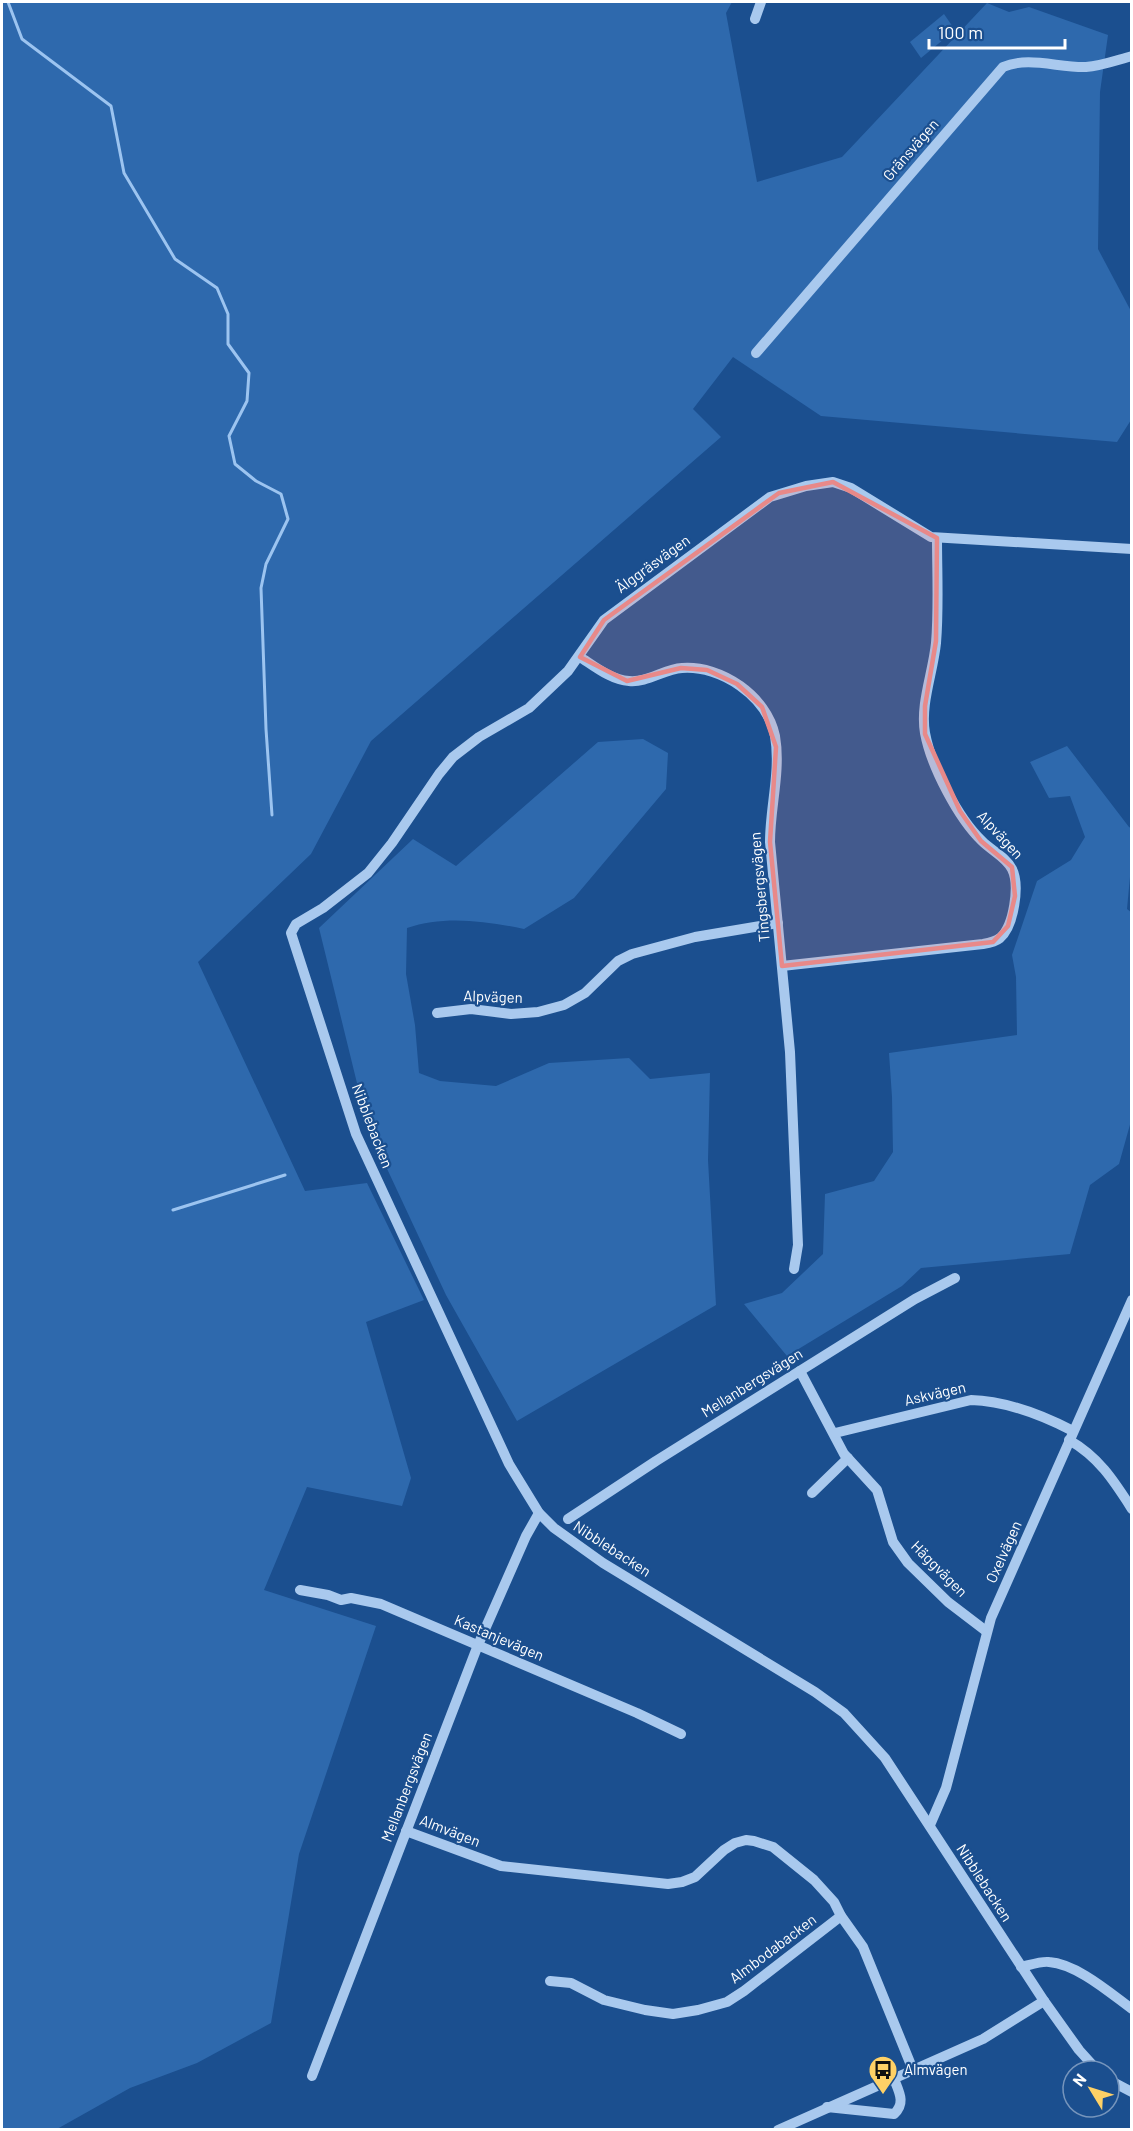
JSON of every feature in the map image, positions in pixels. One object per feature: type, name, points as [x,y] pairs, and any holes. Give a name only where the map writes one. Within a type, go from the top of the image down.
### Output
[{"type":"street","points":[[755,19],[761,2]]},
{"type":"street","name":"Gränsvägen","points":[[756,353],[1003,67],[1013,63],[1033,62],[1055,66],[1088,66],[1131,56]]},
{"type":"street","name":"Älggräsvägen","points":[[296,924],[323,908],[368,873],[453,757],[479,737],[529,708],[580,657],[604,620],[744,515],[779,493],[833,482],[852,488],[931,537],[1131,549]]},
{"type":"street","name":"Alpvägen","points":[[782,966],[983,944],[999,938],[1008,926],[1015,896],[1012,867],[981,840],[964,819],[933,761],[925,734],[925,706],[936,641],[938,538]]},
{"type":"street","name":"Tingsbergsvägen","points":[[580,657],[608,674],[627,681],[637,681],[681,668],[707,670],[737,684],[762,707],[772,726],[776,747],[770,842],[790,1052],[798,1245],[794,1269]]},
{"type":"street","name":"Alpvägen","points":[[437,1013],[471,1008],[511,1014],[538,1012],[564,1005],[585,993],[618,961],[632,954],[695,937],[778,923]]},
{"type":"street","name":"Nibblebacken","points":[[296,924],[292,929],[291,938],[356,1134],[509,1464],[539,1513],[554,1528],[603,1563],[815,1692],[844,1713],[885,1758],[1021,1967],[1087,2059]]},
{"type":"street","name":"Mellanbergsvägen","points":[[568,1519],[656,1461],[915,1299],[955,1278]]},
{"type":"street","name":"Oxelvägen","points":[[930,1825],[946,1788],[986,1631],[1131,1300]]},
{"type":"street","name":"Häggvägen","points":[[801,1371],[848,1458],[877,1490],[893,1542],[908,1563],[948,1602],[986,1631]]},
{"type":"street","name":"Askvägen","points":[[835,1433],[971,1400],[988,1401],[1018,1408],[1071,1436],[1111,1476],[1131,1509]]},
{"type":"street","points":[[812,1493],[848,1458]]},
{"type":"street","name":"Mellanbergsvägen","points":[[312,2076],[478,1645],[526,1536],[539,1513]]},
{"type":"street","name":"Kastanjevägen","points":[[300,1590],[328,1595],[340,1600],[351,1598],[381,1604],[681,1734]]},
{"type":"street","name":"Almvägen","points":[[406,1831],[501,1866],[668,1884],[695,1877],[735,1843],[746,1840],[763,1842],[773,1847],[814,1880],[834,1902],[863,1947],[913,2070]]},
{"type":"street","name":"Almbodabacken","points":[[550,1981],[571,1983],[604,2000],[645,2010],[673,2014],[698,2010],[727,2002],[744,1991],[841,1916]]},
{"type":"street","points":[[1021,1967],[1048,1961],[1065,1966],[1083,1975],[1131,2009]]},
{"type":"street","points":[[778,2130],[994,2034],[1044,2001]]},
{"type":"street","points":[[827,2107],[894,2114],[902,2102],[894,2079]]},
{"type":"highlighted area","points":[[833,482],[937,538],[936,641],[925,706],[925,734],[960,811],[981,841],[1012,867],[1015,896],[1008,926],[993,942],[782,966],[770,842],[776,747],[762,707],[737,684],[707,670],[681,668],[627,681],[580,657],[604,620],[779,493]]},
{"type":"shaded area","points":[[2,2],[732,2],[726,13],[757,182],[842,157],[987,3],[1009,12],[1029,7],[1108,35],[1100,92],[1098,249],[1132,313],[1131,420],[1117,442],[821,416],[733,357],[693,409],[721,437],[371,741],[311,854],[198,962],[305,1191],[367,1183],[424,1300],[366,1322],[411,1478],[402,1506],[307,1487],[264,1590],[376,1626],[299,1854],[271,2023],[197,2063],[130,2088],[57,2129],[2,2129]]},
{"type":"shaded area","points":[[944,14],[955,30],[921,58],[910,42]]},
{"type":"shaded area","points":[[643,739],[668,753],[666,789],[574,898],[524,929],[450,920],[407,928],[406,974],[415,1025],[419,1073],[440,1081],[496,1086],[549,1063],[629,1058],[650,1079],[710,1073],[708,1160],[716,1305],[517,1421],[446,1295],[368,1128],[319,928],[413,839],[456,866],[598,742]]},
{"type":"shaded area","points":[[1067,746],[1131,828],[1131,875],[1127,909],[1132,913],[1131,1121],[1119,1164],[1090,1185],[1070,1254],[921,1268],[902,1286],[787,1356],[744,1304],[782,1293],[823,1254],[825,1194],[874,1181],[893,1152],[889,1053],[1017,1035],[1016,977],[1012,955],[1037,881],[1071,860],[1085,837],[1070,796],[1049,798],[1030,762]]},
{"type":"waterway","points":[[8,2],[22,39],[111,106],[124,173],[175,259],[217,288],[228,314],[228,344],[249,373],[247,401],[229,436],[235,464],[256,481],[281,494],[288,519],[266,564],[261,588],[266,729],[272,815]]},
{"type":"waterway","points":[[173,1210],[285,1175]]},
{"type":"place","name":"Almvägen","points":[[883,2096]]}]
